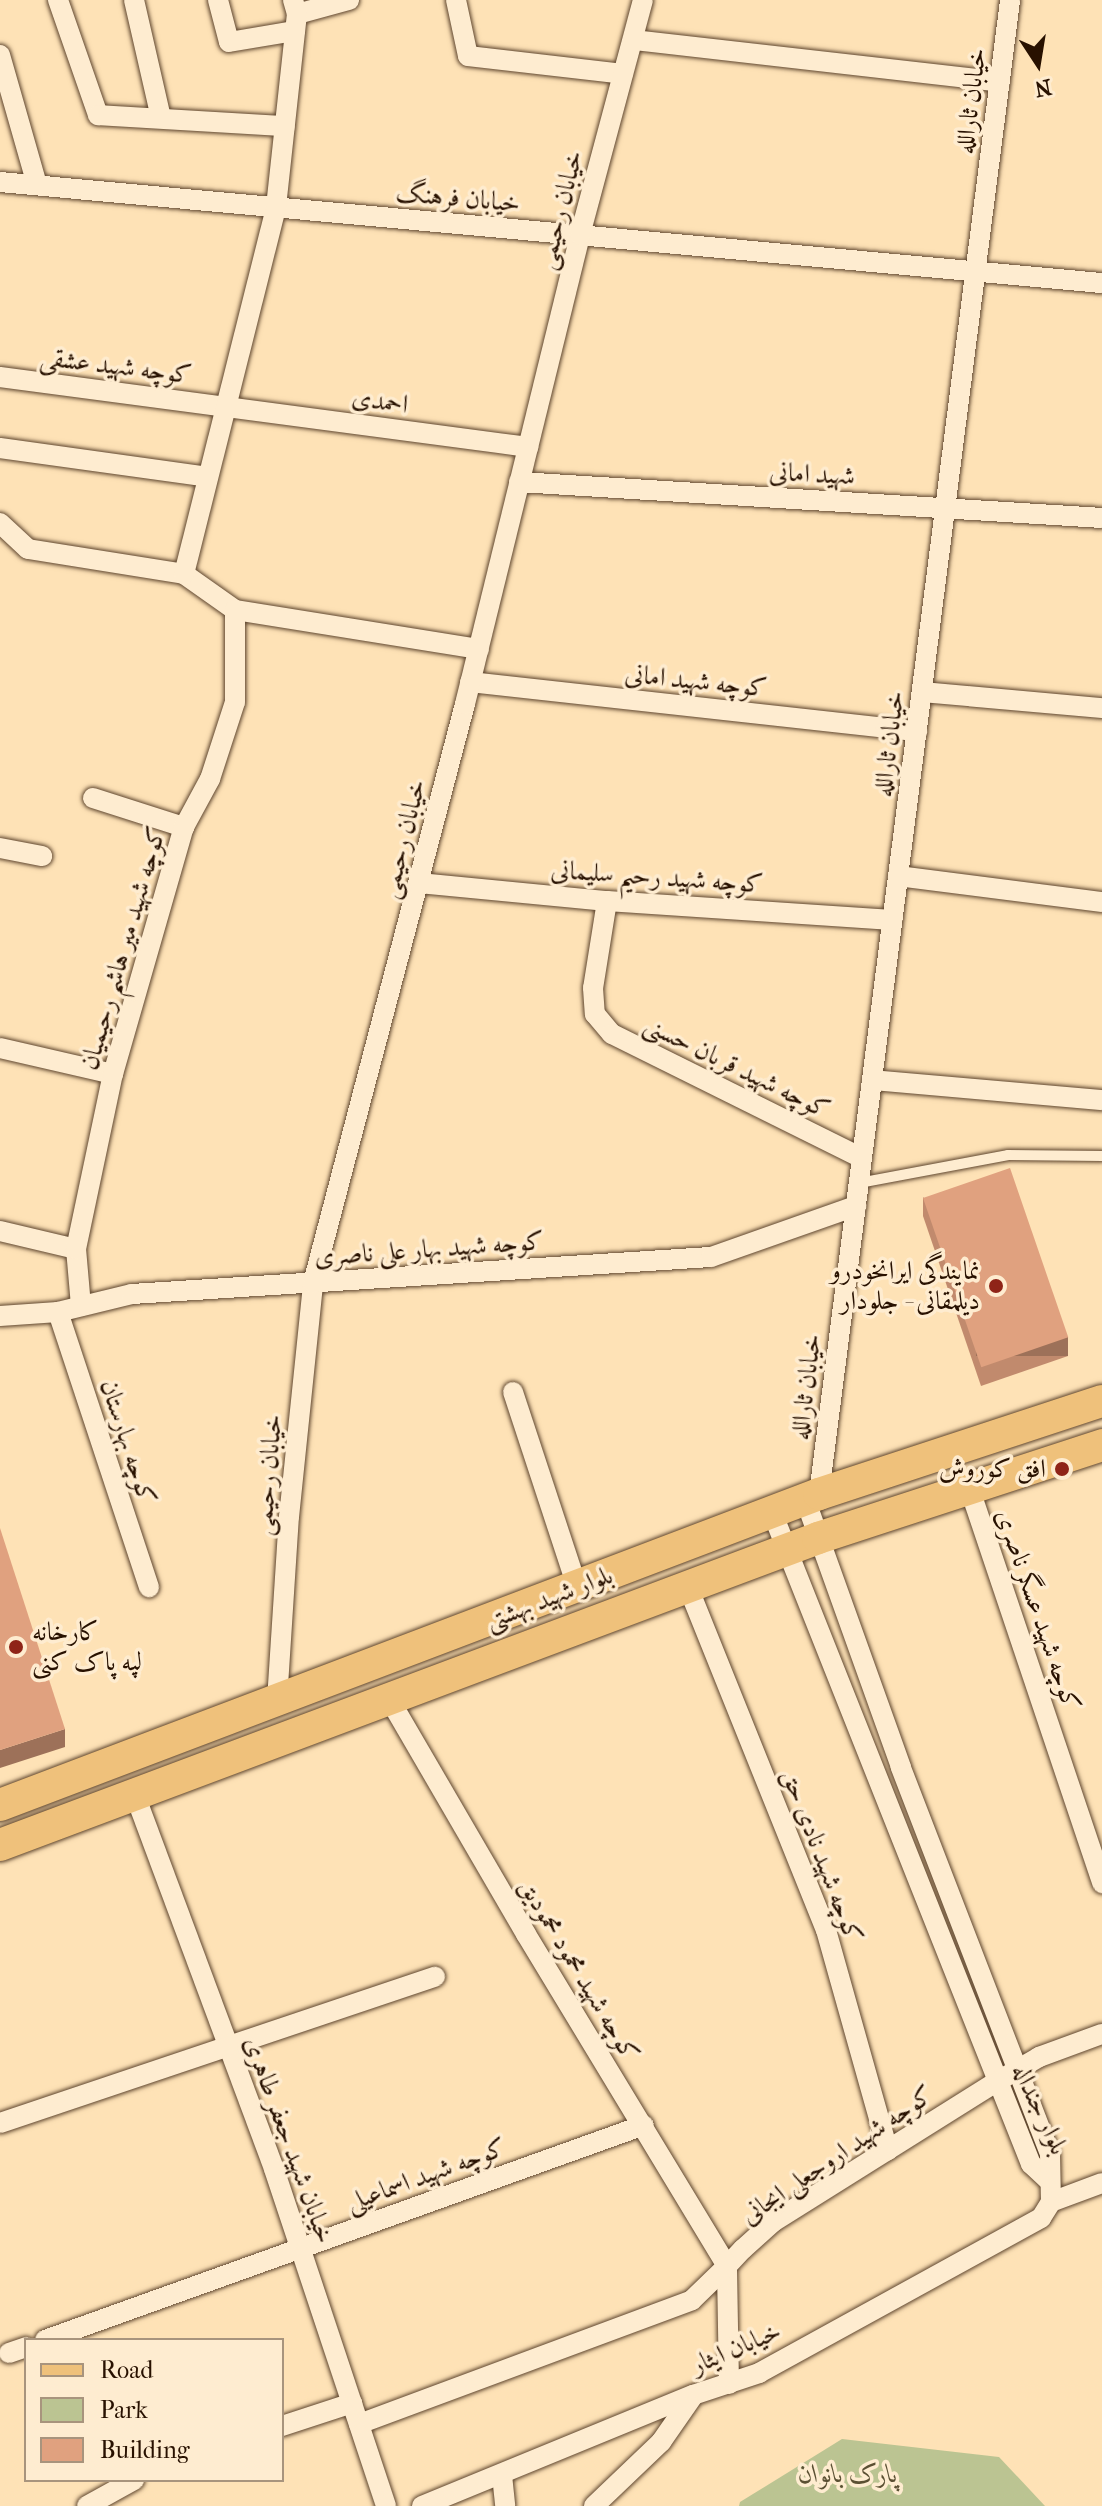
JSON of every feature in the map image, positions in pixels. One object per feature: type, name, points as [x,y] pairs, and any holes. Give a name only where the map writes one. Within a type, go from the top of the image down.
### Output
[{"type":"main road","name":"بلوار شهید بهشتی","points":[[0,1805],[812,1497],[1102,1401]]},
{"type":"main road","name":"بلوار شهید بهشتی","points":[[0,1845],[818,1538],[1102,1445]]},
{"type":"street","points":[[58,0],[98,115],[285,126]]},
{"type":"street","points":[[134,0],[161,118]]},
{"type":"street","points":[[218,0],[229,42],[295,15],[349,0]]},
{"type":"street","points":[[456,0],[468,56],[623,74]]},
{"type":"street","name":"خیابان رحیمی","points":[[277,1701],[289,1517],[313,1283],[419,883],[580,235],[643,0]]},
{"type":"street","name":"خیابان ثارالله","points":[[812,1497],[856,1206],[1010,0]]},
{"type":"street","points":[[184,574],[276,207],[295,15]]},
{"type":"street","points":[[634,40],[1000,82]]},
{"type":"street","points":[[0,55],[37,185]]},
{"type":"street","name":"خیابان فرهنگ","points":[[0,182],[1102,283]]},
{"type":"street","name":"کوچه شهید عشقی","points":[[0,377],[226,406]]},
{"type":"street","name":"احمدی","points":[[226,406],[528,447]]},
{"type":"street","points":[[0,448],[208,477]]},
{"type":"street","name":"شهید امانی","points":[[519,482],[1102,518]]},
{"type":"street","points":[[0,523],[28,549],[184,574],[235,610],[479,649]]},
{"type":"street","name":"کوچه شهید میر هاشم رحیمیان","points":[[81,1306],[76,1249],[113,1074],[184,827],[210,779],[235,702],[235,610]]},
{"type":"street","name":"کوچه شهید امانی","points":[[470,682],[917,731]]},
{"type":"street","points":[[922,692],[1102,708]]},
{"type":"street","points":[[93,798],[184,827]]},
{"type":"street","points":[[0,848],[42,856]]},
{"type":"street","points":[[898,876],[1102,902]]},
{"type":"street","name":"کوچه شهید رحیم سلیمانی","points":[[419,883],[607,901],[892,920]]},
{"type":"street","name":"کوچه شهید قربان حسنی","points":[[607,901],[595,967],[595,1014],[612,1034],[862,1158]]},
{"type":"street","points":[[0,1048],[113,1074]]},
{"type":"street","points":[[872,1080],[1102,1100]]},
{"type":"street","name":"کوچه شهید بهار علی ناصری","points":[[0,1316],[58,1312],[132,1294],[711,1257],[856,1206]]},
{"type":"street","points":[[0,1231],[76,1249]]},
{"type":"street","name":"کوچه بهارستان","points":[[58,1312],[149,1587]]},
{"type":"street","points":[[513,1392],[577,1587]]},
{"type":"street","name":"کوچه شهید عسگر ناصری","points":[[970,1490],[1102,1883]]},
{"type":"street","name":"بلوار جنداله","points":[[812,1497],[818,1538],[1050,2154],[1050,2192]]},
{"type":"street","name":"بلوار جنداله","points":[[772,1512],[1031,2164],[1050,2192]]},
{"type":"street","name":"کوچه شهید نادی حق","points":[[688,1587],[826,1930],[888,2150]]},
{"type":"street","name":"کوچه شهید محمود محمودیق","points":[[389,1699],[526,1934],[727,2266]]},
{"type":"street","name":"خیابان شهید جعفر طاهری","points":[[135,1795],[300,2248],[386,2506]]},
{"type":"street","points":[[908,1857],[934,1852]]},
{"type":"street","points":[[0,2123],[435,1977]]},
{"type":"street","name":"کوچه شهید اروجعلی ایجانی","points":[[359,2424],[692,2300],[773,2222],[1039,2057],[1102,2034]]},
{"type":"street","name":"کوچه شهید اسماعیلی","points":[[51,2338],[644,2125]]},
{"type":"street","name":"خیابان ایثار","points":[[422,2506],[693,2395],[759,2373],[1041,2218],[1050,2192],[1102,2183]]},
{"type":"street","points":[[727,2266],[729,2384]]},
{"type":"street","points":[[594,2506],[661,2442],[693,2395]]},
{"type":"street","points":[[284,2425],[352,2403]]},
{"type":"street","points":[[502,2475],[505,2506]]},
{"type":"street","points":[[87,2506],[130,2482]]},
{"type":"lane","points":[[859,1183],[1008,1155],[1102,1156]]},
{"type":"green space","name":"پارک بانوان","points":[[842,2439],[999,2457],[1045,2506],[739,2506],[740,2502]]},
{"type":"building","name":"نمایندگی ایرانخودرو دیلمقانی - جلودار","points":[[1010,1168],[1068,1337],[981,1367],[923,1198]]},
{"type":"building","name":"کارخانه لپه پاک کنی","points":[[0,1528],[65,1729],[0,1750]]},
{"type":"place","name":"نمایندگی ایرانخودرو دیلمقانی - جلودار","points":[[996,1286]]},
{"type":"place","name":"افق کوروش","points":[[1062,1469]]},
{"type":"place","name":"کارخانه لپه پاک کنی","points":[[16,1647]]}]
